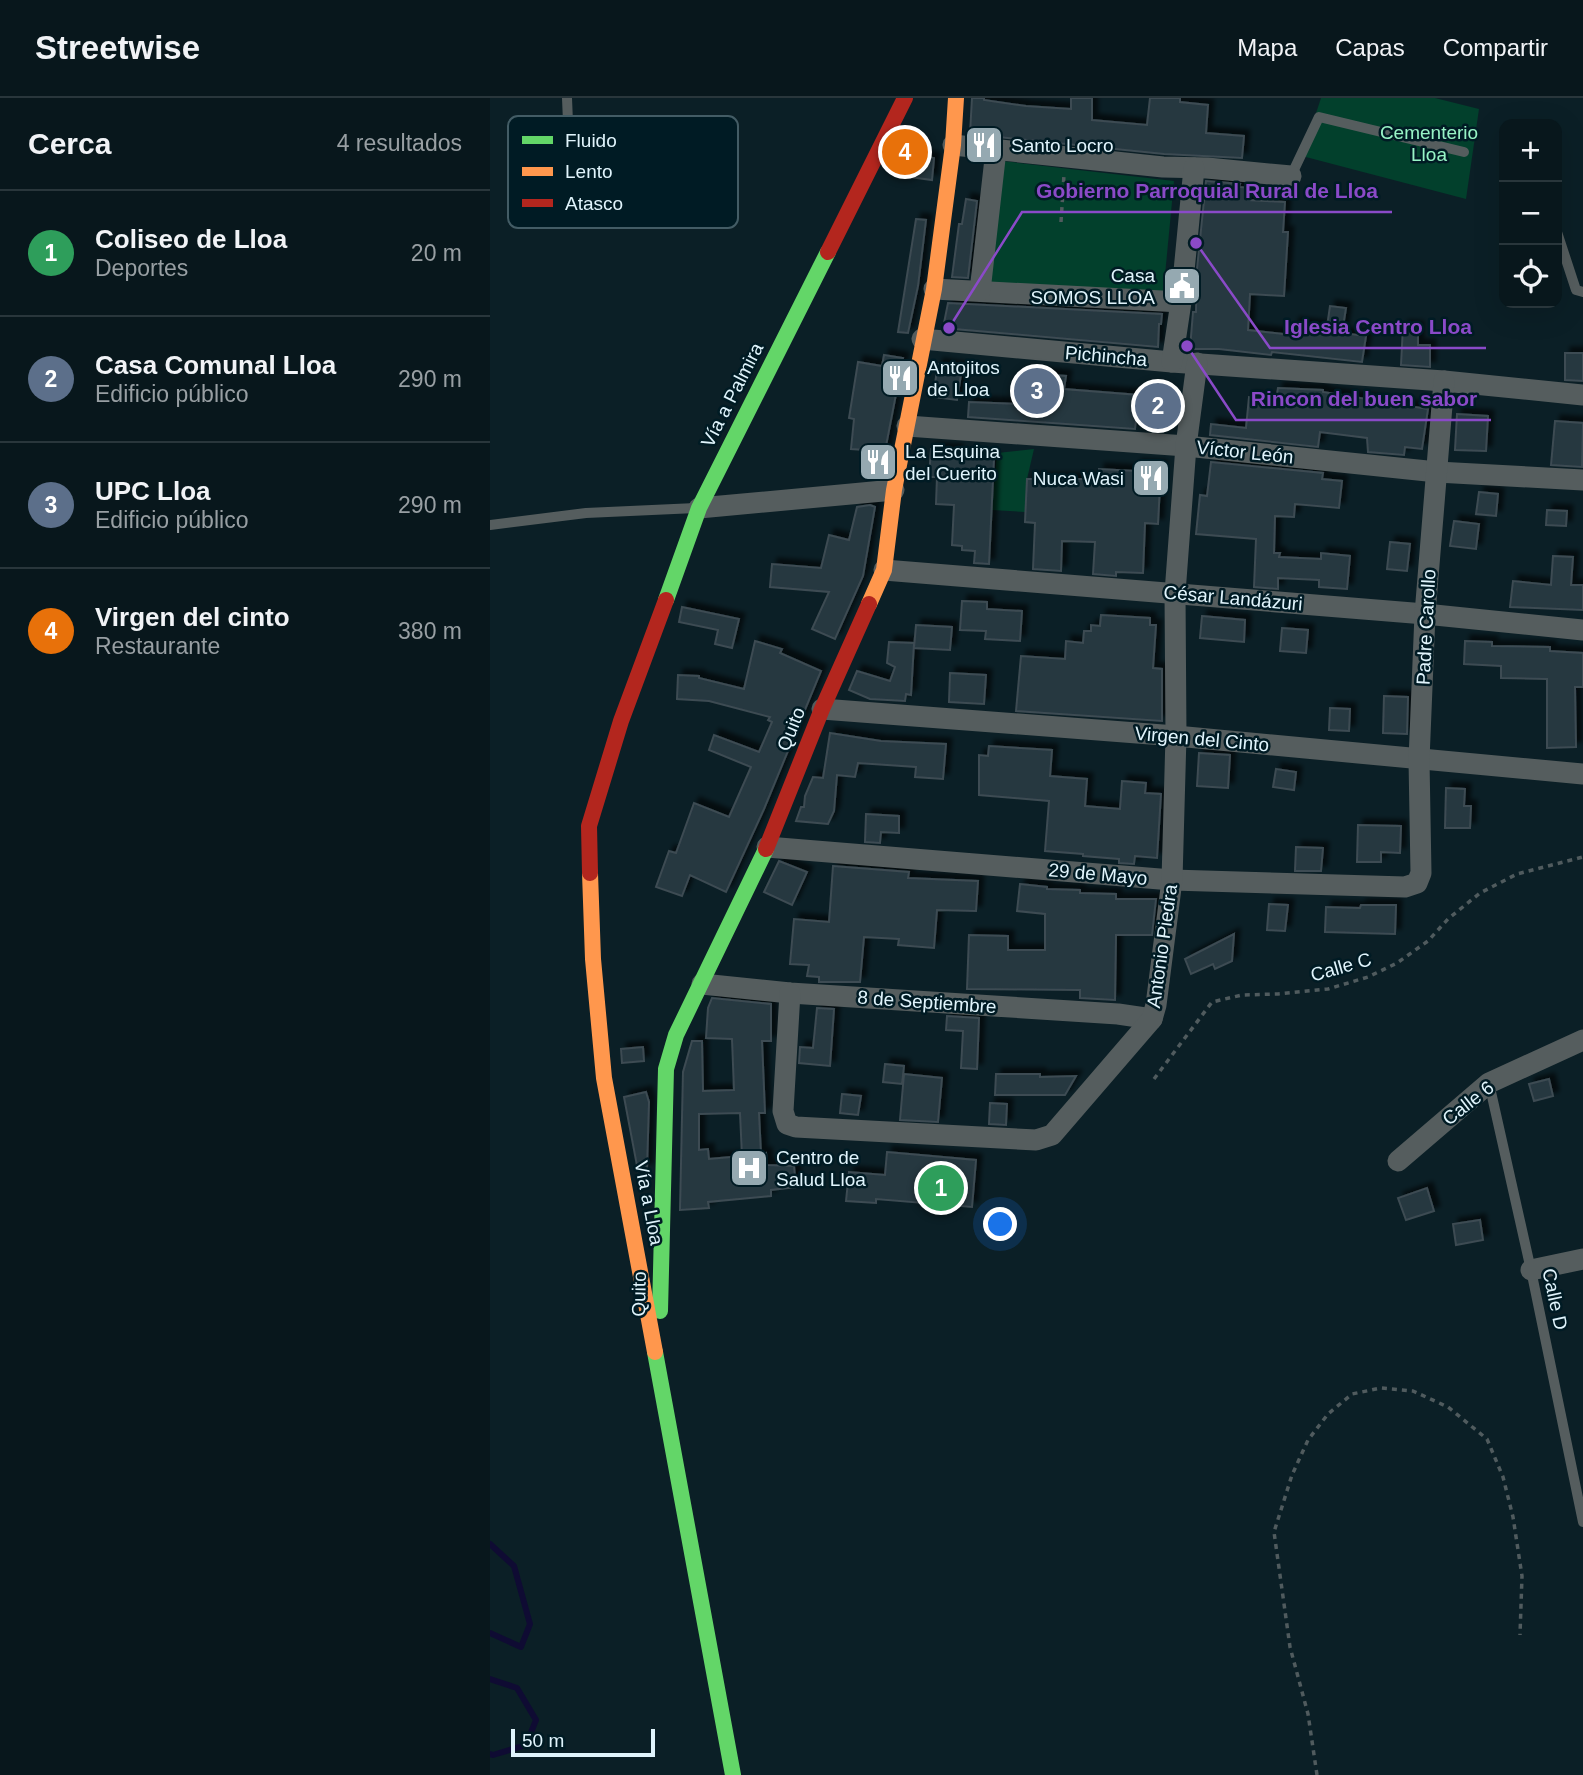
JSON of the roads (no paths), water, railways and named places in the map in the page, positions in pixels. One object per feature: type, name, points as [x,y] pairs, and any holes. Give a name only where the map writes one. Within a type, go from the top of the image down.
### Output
[{"type":"street","name":"Vía a Palmira","points":[[621,721],[699,508],[905,98]]},
{"type":"street","name":"Quito","points":[[659,1366],[666,1069],[676,1035],[767,847],[821,709],[884,570],[894,490],[934,289],[953,145],[956,98]]},
{"type":"street","points":[[953,145],[1163,167],[1291,176]]},
{"type":"street","points":[[980,291],[996,150]]},
{"type":"street","points":[[1172,362],[1181,302],[1194,168]]},
{"type":"street","points":[[934,289],[1181,302]]},
{"type":"street","name":"Pichincha","points":[[922,339],[1172,362],[1444,381],[1583,395]]},
{"type":"street","name":"Antonio Piedra","points":[[790,993],[783,1111],[787,1124],[796,1127],[1036,1140],[1052,1135],[1152,1019],[1171,880],[1176,736],[1175,593],[1186,446],[1197,363]]},
{"type":"street","name":"Padre Carollo","points":[[1421,873],[1419,760],[1424,614],[1444,381]]},
{"type":"street","name":"Víctor León","points":[[907,426],[1186,446],[1437,472],[1583,480]]},
{"type":"street","points":[[699,508],[894,490]]},
{"type":"street","name":"César Landázuri","points":[[884,570],[1583,629]]},
{"type":"street","name":"Virgen del Cinto","points":[[821,709],[1176,736],[1583,774]]},
{"type":"street","name":"Vía a Lloa","points":[[621,721],[589,826],[593,959],[604,1078],[733,1775]]},
{"type":"street","name":"29 de Mayo","points":[[767,847],[1171,880],[1405,887],[1417,883],[1421,873]]},
{"type":"street","name":"8 de Septiembre","points":[[702,984],[790,993],[1118,1014],[1152,1019]]},
{"type":"street","name":"Calle 6","points":[[1398,1161],[1489,1083],[1583,1040]]},
{"type":"street","points":[[1531,1270],[1583,1259]]},
{"type":"lane","points":[[567,98],[568,116]]},
{"type":"lane","points":[[1291,176],[1319,117],[1464,152]]},
{"type":"lane","points":[[1561,245],[1576,290],[1583,292]]},
{"type":"lane","points":[[490,525],[586,513],[699,508]]},
{"type":"lane","name":"Calle D","points":[[1489,1083],[1583,1522]]},
{"type":"waterway","points":[[490,1544],[514,1566],[530,1624],[521,1647],[490,1633]]},
{"type":"waterway","points":[[490,1679],[517,1688],[536,1720],[526,1745],[490,1754]]},
{"type":"place","name":"Santo Locro","points":[[984,145]]},
{"type":"place","name":"Virgen del cinto","points":[[905,152]]},
{"type":"place","name":"Iglesia Centro Lloa","points":[[1196,243]]},
{"type":"place","name":"Casa SOMOS LLOA","points":[[1182,286]]},
{"type":"place","name":"Gobierno Parroquial Rural de Lloa","points":[[949,328]]},
{"type":"place","name":"Rincon del buen sabor","points":[[1187,346]]},
{"type":"place","name":"Antojitos de Lloa","points":[[900,378]]},
{"type":"place","name":"UPC Lloa","points":[[1037,391]]},
{"type":"place","name":"Casa Comunal Lloa","points":[[1158,406]]},
{"type":"place","name":"La Esquina del Cuerito","points":[[878,462]]},
{"type":"place","name":"Nuca Wasi","points":[[1151,478]]},
{"type":"place","name":"Centro de Salud Lloa","points":[[749,1168]]},
{"type":"place","name":"Coliseo de Lloa","points":[[941,1188]]},
{"type":"park label","name":"Cementerio Lloa","points":[[1429,143]]}]
